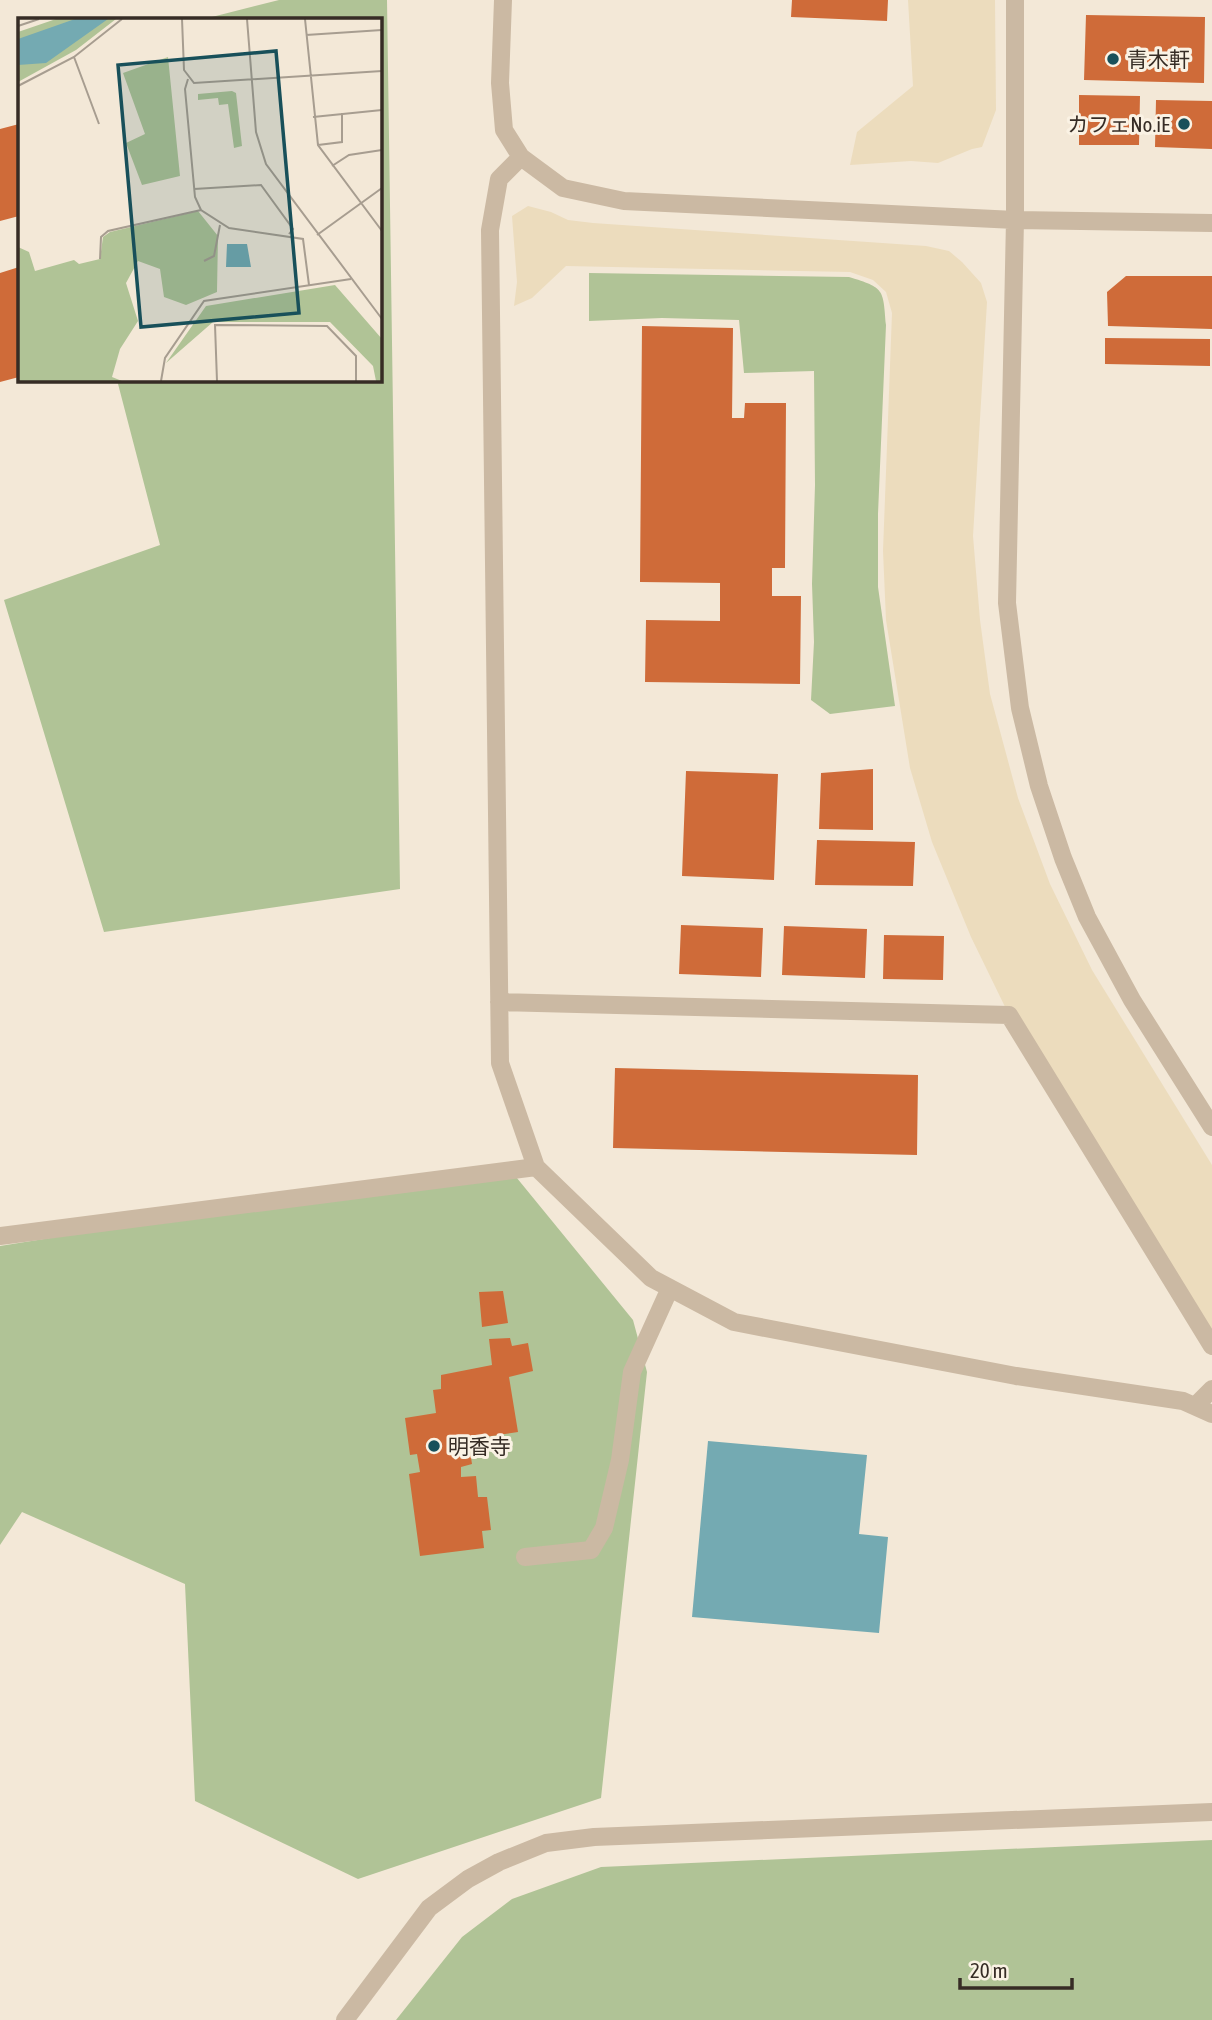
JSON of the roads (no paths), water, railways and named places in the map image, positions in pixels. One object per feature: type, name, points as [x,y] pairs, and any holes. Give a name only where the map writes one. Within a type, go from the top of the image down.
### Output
[{"type":"street","points":[[503,0],[500,83],[504,130],[521,157],[563,188],[624,201],[1015,220],[1212,223]]},
{"type":"street","points":[[1015,0],[1015,220],[1007,603],[1020,708],[1039,786],[1063,858],[1087,917],[1132,1000],[1212,1127]]},
{"type":"street","points":[[521,157],[499,179],[490,230],[499,1002],[500,1063],[536,1167],[651,1278],[734,1322],[1016,1377],[1183,1401],[1212,1414]]},
{"type":"street","points":[[499,1002],[1009,1014],[1212,1346]]},
{"type":"street","points":[[0,1236],[536,1167]]},
{"type":"street","points":[[525,1557],[591,1550],[604,1528],[620,1460],[632,1372],[670,1288]]},
{"type":"street","points":[[1195,1406],[1212,1389]]},
{"type":"street","points":[[345,2020],[429,1908],[499,1862],[546,1843],[594,1837],[1212,1812]]},
{"type":"water","points":[[708,1441],[867,1455],[859,1534],[888,1537],[879,1633],[692,1617]]},
{"type":"place","name":"青木軒","points":[[1113,59]]},
{"type":"place","name":"カフェNo.iE","points":[[1184,124]]},
{"type":"place","name":"明香寺","points":[[434,1446]]}]
